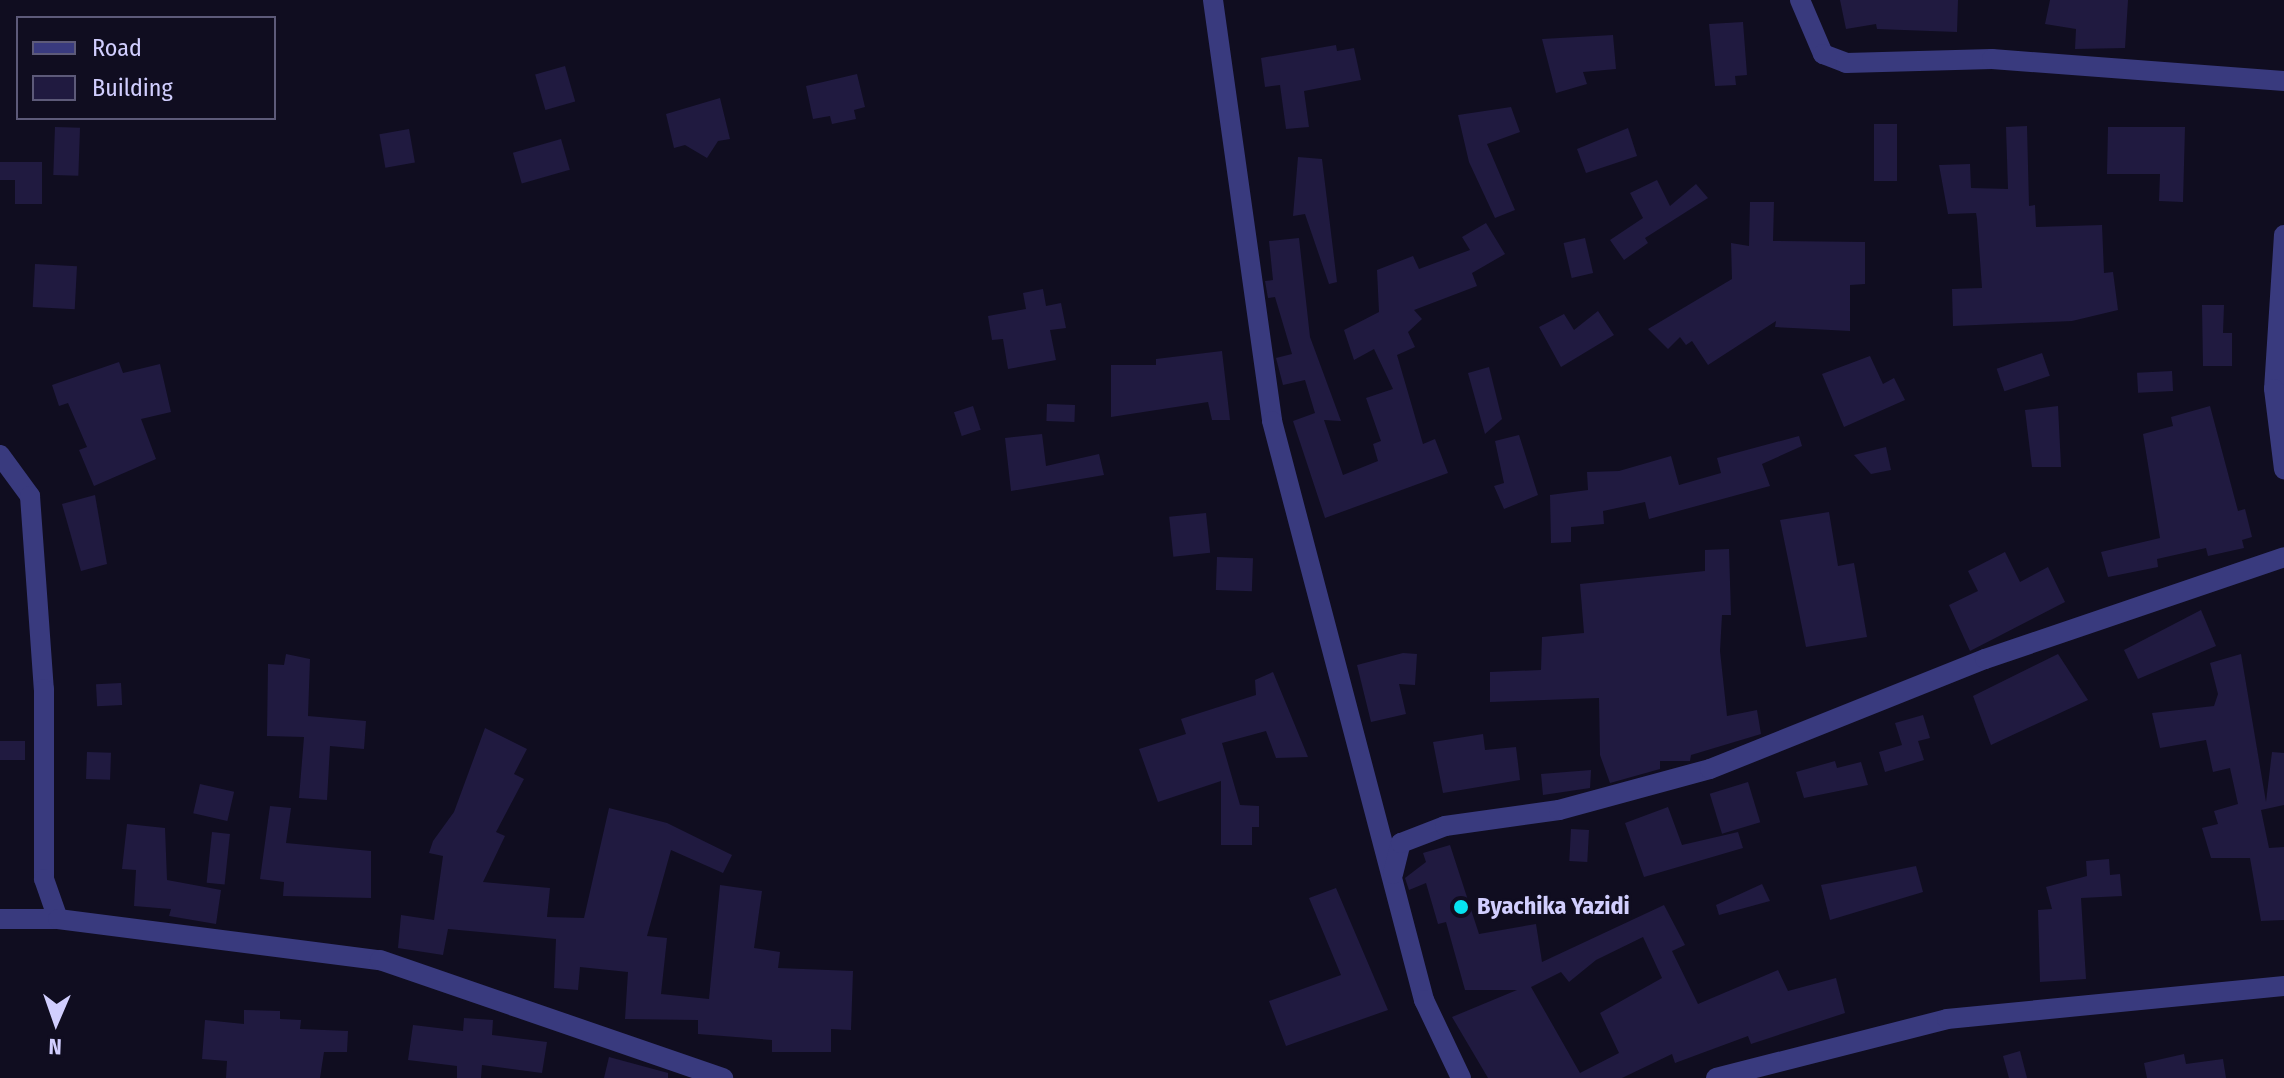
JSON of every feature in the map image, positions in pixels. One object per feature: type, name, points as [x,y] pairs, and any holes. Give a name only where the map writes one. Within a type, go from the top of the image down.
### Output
[{"type":"street","points":[[1213,0],[1272,421],[1424,1000],[1461,1078]]},
{"type":"street","points":[[1800,0],[1823,54],[1846,63],[1992,59],[2284,81]]},
{"type":"street","points":[[2284,235],[2274,389],[2284,469]]},
{"type":"street","points":[[0,455],[30,496],[44,689],[44,879],[58,919]]},
{"type":"street","points":[[1392,877],[1401,843],[1445,826],[1559,810],[1710,769],[1985,659],[2284,557]]},
{"type":"street","points":[[0,919],[58,919],[380,960],[723,1078]]},
{"type":"street","points":[[1716,1078],[1947,1019],[2284,986]]},
{"type":"building","points":[[1840,0],[1958,0],[1957,32],[1877,29],[1876,24],[1846,29]]},
{"type":"building","points":[[2050,0],[2128,0],[2125,48],[2075,49],[2076,29],[2045,24]]},
{"type":"building","points":[[1743,22],[1747,75],[1735,76],[1736,85],[1715,86],[1709,24]]},
{"type":"building","points":[[1613,35],[1616,69],[1583,72],[1587,84],[1556,93],[1542,39]]},
{"type":"building","points":[[1336,45],[1337,51],[1354,48],[1361,80],[1304,91],[1309,127],[1286,129],[1280,85],[1265,87],[1261,58]]},
{"type":"building","points":[[565,66],[575,102],[545,110],[535,75]]},
{"type":"building","points":[[857,74],[865,107],[854,110],[856,119],[832,124],[830,116],[813,119],[806,86]]},
{"type":"building","points":[[720,98],[730,139],[718,141],[707,158],[685,145],[674,148],[666,114]]},
{"type":"building","points":[[1511,107],[1520,132],[1487,144],[1515,210],[1495,218],[1469,162],[1458,115]]},
{"type":"building","points":[[1874,124],[1897,124],[1897,181],[1874,181]]},
{"type":"building","points":[[2027,126],[2029,206],[2035,205],[2036,227],[2102,225],[2104,273],[2113,272],[2118,310],[2072,321],[1953,326],[1952,289],[1982,288],[1977,219],[1976,213],[1948,214],[1939,165],[1970,164],[1971,188],[2008,189],[2006,127]]},
{"type":"building","points":[[55,127],[80,128],[78,176],[53,175]]},
{"type":"building","points":[[2108,127],[2185,127],[2183,202],[2159,201],[2160,174],[2107,174]]},
{"type":"building","points":[[1628,128],[1637,156],[1586,173],[1577,149]]},
{"type":"building","points":[[409,129],[415,162],[385,168],[379,134]]},
{"type":"building","points":[[561,139],[570,170],[522,184],[513,153]]},
{"type":"building","points":[[1298,157],[1322,159],[1337,282],[1329,284],[1305,214],[1293,216]]},
{"type":"building","points":[[0,162],[42,162],[42,204],[15,204],[15,180],[0,180]]},
{"type":"building","points":[[1657,180],[1670,206],[1696,184],[1708,198],[1645,238],[1648,243],[1624,260],[1610,240],[1643,218],[1630,193]]},
{"type":"building","points":[[1750,202],[1774,202],[1773,241],[1865,242],[1865,284],[1850,285],[1850,331],[1775,327],[1776,321],[1708,365],[1692,341],[1686,345],[1680,337],[1668,349],[1648,329],[1732,279],[1731,243],[1749,246]]},
{"type":"building","points":[[1486,223],[1505,254],[1472,273],[1477,286],[1414,310],[1422,319],[1408,332],[1415,347],[1397,355],[1423,444],[1435,439],[1448,473],[1325,518],[1293,421],[1315,413],[1305,380],[1283,385],[1276,358],[1292,354],[1275,297],[1268,298],[1265,281],[1273,280],[1269,241],[1299,238],[1310,337],[1341,421],[1324,420],[1343,475],[1378,461],[1373,444],[1381,441],[1366,398],[1393,389],[1374,349],[1354,360],[1344,330],[1379,312],[1377,270],[1413,256],[1419,269],[1470,250],[1462,237]]},
{"type":"building","points":[[1585,238],[1593,273],[1572,278],[1564,243]]},
{"type":"building","points":[[35,264],[77,266],[75,309],[33,307]]},
{"type":"building","points":[[1043,289],[1046,306],[1061,303],[1066,328],[1050,330],[1056,360],[1008,369],[1003,339],[992,340],[988,316],[1026,309],[1023,293]]},
{"type":"building","points":[[2202,305],[2224,305],[2223,333],[2232,333],[2232,366],[2203,366]]},
{"type":"building","points":[[1598,311],[1614,335],[1561,367],[1539,327],[1564,314],[1574,330]]},
{"type":"building","points":[[1222,351],[1230,420],[1212,420],[1208,402],[1111,417],[1111,365],[1156,365],[1156,359]]},
{"type":"building","points":[[2042,353],[2050,376],[2004,391],[1997,369]]},
{"type":"building","points":[[1870,356],[1883,384],[1894,378],[1905,400],[1844,427],[1822,374]]},
{"type":"building","points":[[119,362],[123,373],[160,364],[171,412],[141,419],[156,459],[94,486],[79,450],[87,447],[68,403],[59,406],[52,385]]},
{"type":"building","points":[[1489,367],[1502,419],[1485,434],[1468,373]]},
{"type":"building","points":[[2172,371],[2173,391],[2138,393],[2137,373]]},
{"type":"building","points":[[1047,404],[1075,405],[1074,422],[1046,421]]},
{"type":"building","points":[[973,406],[981,430],[962,436],[954,412]]},
{"type":"building","points":[[2058,406],[2061,467],[2032,467],[2025,410]]},
{"type":"building","points":[[2210,406],[2238,511],[2245,509],[2252,537],[2242,540],[2244,548],[2208,556],[2206,548],[2157,559],[2158,567],[2108,577],[2101,552],[2160,538],[2143,434],[2173,426],[2171,417]]},
{"type":"building","points":[[1042,434],[1046,466],[1099,454],[1104,475],[1011,491],[1005,438]]},
{"type":"building","points":[[1519,435],[1538,495],[1504,509],[1494,486],[1504,483],[1495,441]]},
{"type":"building","points":[[1799,436],[1802,446],[1762,464],[1770,486],[1649,519],[1645,502],[1603,511],[1604,524],[1571,527],[1571,542],[1551,543],[1550,495],[1588,490],[1587,472],[1619,471],[1671,456],[1679,485],[1721,473],[1717,458]]},
{"type":"building","points":[[1886,447],[1891,470],[1871,474],[1854,455]]},
{"type":"building","points":[[95,495],[107,564],[81,571],[62,504]]},
{"type":"building","points":[[1829,512],[1838,566],[1854,563],[1867,637],[1806,647],[1780,520]]},
{"type":"building","points":[[1206,513],[1210,553],[1173,557],[1169,517]]},
{"type":"building","points":[[1729,549],[1731,615],[1722,615],[1720,651],[1727,716],[1757,710],[1761,734],[1691,755],[1690,761],[1660,761],[1660,769],[1610,783],[1600,755],[1599,698],[1490,702],[1490,672],[1541,670],[1542,637],[1584,633],[1580,584],[1705,571],[1705,550]]},
{"type":"building","points":[[2005,552],[2020,582],[2048,567],[2065,602],[1970,651],[1949,605],[1978,591],[1968,571]]},
{"type":"building","points":[[1217,557],[1253,558],[1252,591],[1216,590]]},
{"type":"building","points":[[2201,610],[2216,646],[2138,679],[2124,650]]},
{"type":"building","points":[[1403,653],[1417,654],[1415,685],[1399,684],[1406,714],[1371,722],[1357,665]]},
{"type":"building","points":[[286,654],[310,659],[308,716],[366,721],[364,749],[330,746],[327,800],[299,798],[304,737],[267,736],[268,664],[284,665]]},
{"type":"building","points":[[2058,654],[2088,700],[1991,745],[1973,696]]},
{"type":"building","points":[[2241,654],[2266,802],[2272,752],[2284,753],[2284,805],[2261,810],[2269,848],[2284,847],[2284,920],[2261,921],[2250,858],[2211,858],[2202,828],[2218,824],[2214,811],[2238,804],[2230,768],[2213,772],[2206,740],[2160,748],[2152,713],[2214,706],[2218,694],[2210,663]]},
{"type":"building","points":[[1273,672],[1308,757],[1276,758],[1266,731],[1222,743],[1240,805],[1259,806],[1259,827],[1252,827],[1252,845],[1221,845],[1221,781],[1158,802],[1139,749],[1186,734],[1181,719],[1256,695],[1255,680]]},
{"type":"building","points":[[121,683],[122,705],[97,706],[96,684]]},
{"type":"building","points":[[1923,715],[1930,738],[1918,741],[1924,760],[1885,772],[1879,752],[1902,745],[1895,723]]},
{"type":"building","points":[[485,728],[527,749],[514,774],[524,779],[496,832],[505,836],[483,882],[550,888],[547,917],[584,918],[609,808],[667,823],[732,855],[723,873],[671,850],[647,936],[667,938],[661,994],[709,999],[720,885],[762,891],[754,948],[780,952],[778,968],[853,971],[851,1030],[831,1029],[831,1052],[772,1052],[772,1040],[698,1034],[698,1020],[625,1019],[628,972],[580,967],[578,990],[554,988],[556,939],[448,929],[443,955],[398,948],[401,915],[434,920],[443,856],[429,853],[433,841],[454,812]]},
{"type":"building","points":[[1483,734],[1485,750],[1516,747],[1520,780],[1443,793],[1433,742]]},
{"type":"building","points":[[0,741],[25,741],[25,760],[0,760]]},
{"type":"building","points":[[87,752],[111,753],[110,780],[86,779]]},
{"type":"building","points":[[1835,761],[1837,768],[1861,762],[1868,785],[1804,798],[1796,772]]},
{"type":"building","points":[[1591,770],[1590,788],[1543,795],[1541,774]]},
{"type":"building","points":[[1748,782],[1760,822],[1722,834],[1710,794]]},
{"type":"building","points":[[200,784],[234,792],[227,821],[193,813]]},
{"type":"building","points":[[270,806],[291,808],[286,843],[371,851],[371,898],[283,896],[284,882],[260,879]]},
{"type":"building","points":[[1668,807],[1682,845],[1738,832],[1743,848],[1644,877],[1625,823]]},
{"type":"building","points":[[127,824],[165,828],[167,880],[221,890],[216,924],[169,916],[171,909],[134,906],[136,870],[122,869]]},
{"type":"building","points":[[1571,829],[1589,830],[1587,862],[1569,861]]},
{"type":"building","points":[[212,832],[230,834],[225,885],[207,883]]},
{"type":"building","points":[[1450,845],[1479,934],[1536,924],[1542,962],[1664,905],[1685,945],[1672,951],[1698,1004],[1778,970],[1788,991],[1836,978],[1845,1013],[1751,1044],[1748,1036],[1675,1063],[1672,1054],[1622,1078],[1488,1078],[1452,1017],[1517,990],[1465,990],[1446,922],[1438,924],[1426,883],[1409,890],[1405,878],[1426,862],[1423,853]],"holes":[[[1643,937],[1662,978],[1600,1013],[1619,1053],[1580,1073],[1531,987],[1561,972],[1569,982],[1596,960]]]},
{"type":"building","points":[[2109,859],[2110,875],[2120,874],[2122,896],[2081,898],[2086,979],[2040,982],[2038,910],[2052,909],[2046,887],[2087,876],[2086,861]]},
{"type":"building","points":[[1916,866],[1923,892],[1830,920],[1821,885]]},
{"type":"building","points":[[1762,884],[1770,901],[1719,915],[1716,905]]},
{"type":"building","points":[[1336,888],[1388,1010],[1286,1046],[1269,1001],[1341,975],[1309,898]]},
{"type":"building","points":[[244,1010],[280,1011],[280,1019],[301,1020],[300,1029],[348,1031],[347,1052],[324,1052],[320,1078],[226,1078],[227,1061],[202,1059],[205,1020],[244,1024]]},
{"type":"building","points":[[464,1018],[493,1020],[492,1035],[547,1042],[542,1073],[482,1065],[481,1078],[457,1078],[457,1066],[408,1060],[413,1025],[463,1031]]},
{"type":"building","points":[[2020,1051],[2027,1078],[2009,1078],[2003,1056]]},
{"type":"building","points":[[2184,1054],[2186,1064],[2223,1059],[2226,1078],[2147,1078],[2144,1063]]},
{"type":"building","points":[[609,1057],[668,1073],[668,1078],[604,1078]]},
{"type":"place","name":"Byachika Yazidi","points":[[1461,907]]}]
